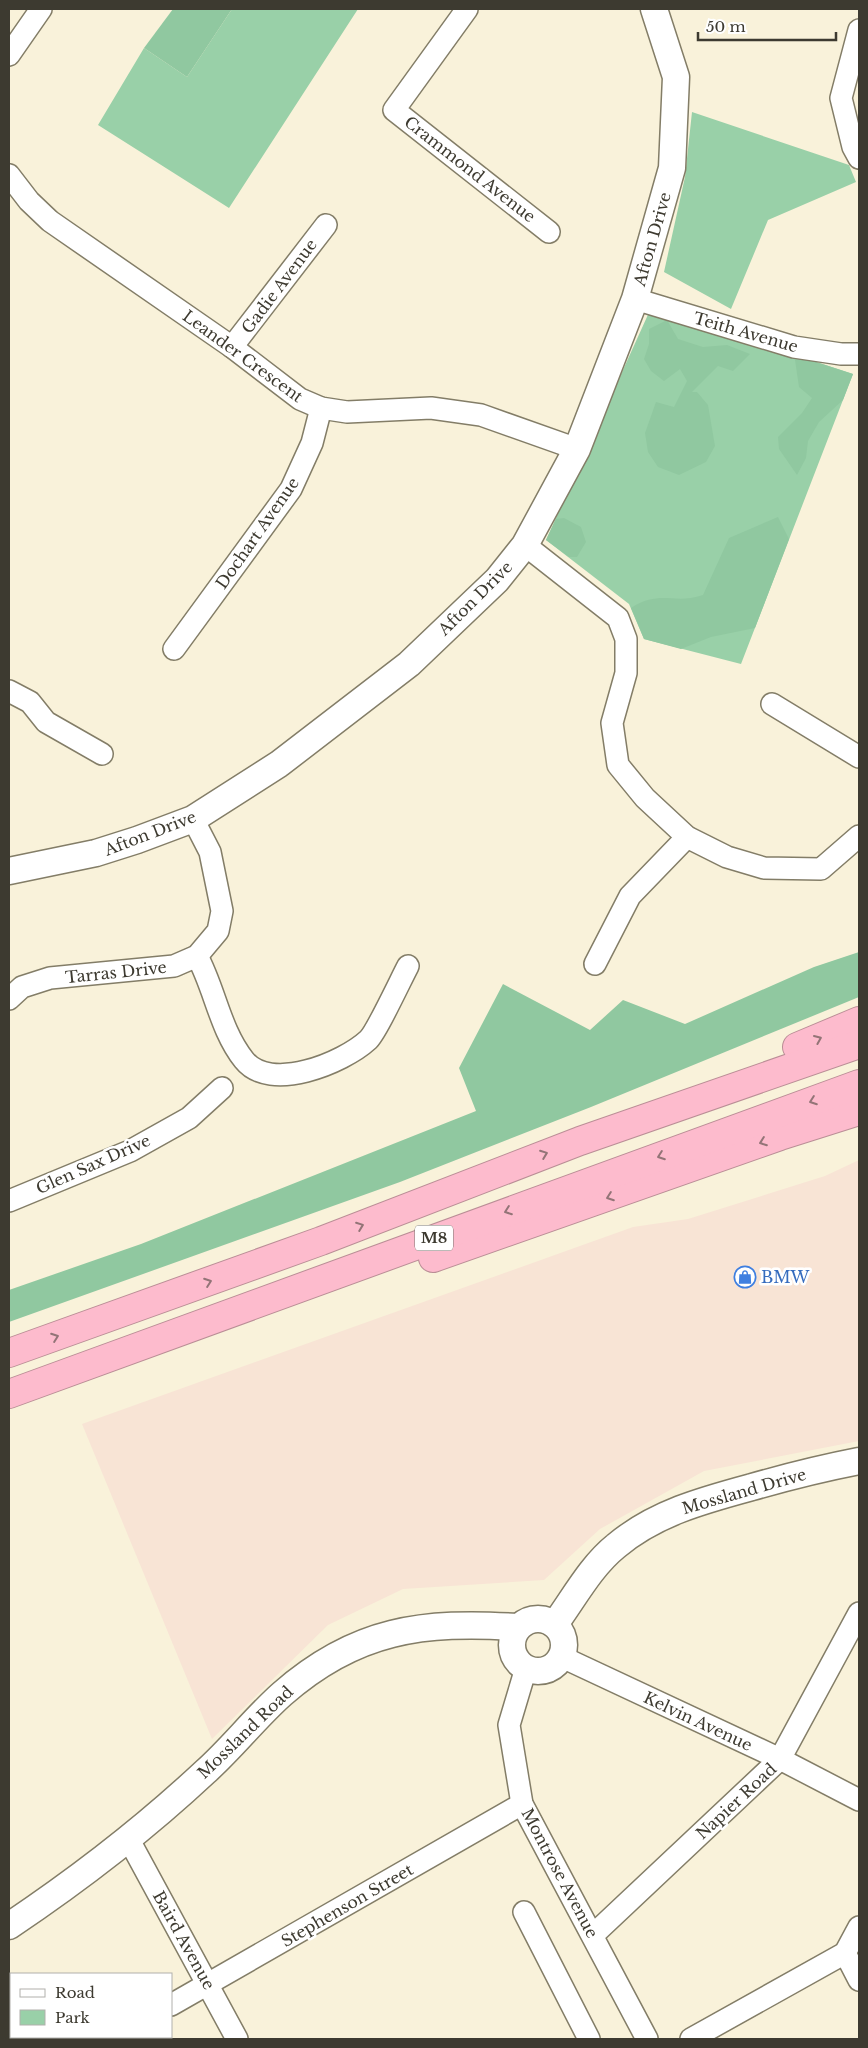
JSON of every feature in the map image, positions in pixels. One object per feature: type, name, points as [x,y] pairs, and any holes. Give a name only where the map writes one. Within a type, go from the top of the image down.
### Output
[{"type":"highway","name":"M8","points":[[9,1353],[321,1241],[580,1140],[859,1021]]},
{"type":"highway","name":"M8","points":[[580,1140],[859,1044]]},
{"type":"highway","name":"M8","points":[[9,1394],[859,1084]]},
{"type":"highway","name":"M8","points":[[9,1401],[522,1228],[780,1136],[859,1111]]},
{"type":"street","points":[[9,55],[40,9]]},
{"type":"street","name":"Crammond Avenue","points":[[467,9],[394,110],[549,232]]},
{"type":"street","name":"Afton Drive","points":[[9,871],[96,853],[137,840],[193,818],[279,764],[409,664],[497,580],[525,545],[577,449],[634,299],[672,168],[676,77],[654,9]]},
{"type":"street","points":[[859,30],[841,98],[853,147],[859,158]]},
{"type":"street","name":"Leander Crescent","points":[[9,175],[29,201],[50,221],[232,348],[300,399],[321,408],[347,412],[431,408],[456,410],[481,415],[577,449]]},
{"type":"street","name":"Gadie Avenue","points":[[232,348],[326,225]]},
{"type":"street","name":"Teith Avenue","points":[[634,299],[794,347],[841,354],[859,354]]},
{"type":"street","name":"Dochart Avenue","points":[[174,649],[291,490],[312,443],[321,408]]},
{"type":"street","points":[[525,545],[618,618],[626,639],[626,674],[612,724],[618,766],[645,798],[687,837],[727,856],[764,868],[821,868],[855,842],[859,836]]},
{"type":"street","points":[[9,691],[30,702],[46,722],[102,754]]},
{"type":"street","points":[[772,704],[859,757]]},
{"type":"street","name":"Tarras Drive","points":[[9,999],[22,987],[50,978],[174,966],[197,956],[218,931],[222,912],[210,852],[193,818]]},
{"type":"street","points":[[595,964],[630,896],[687,837]]},
{"type":"street","points":[[197,956],[208,976],[230,1042],[245,1062],[267,1076],[293,1074],[331,1064],[370,1039],[408,966]]},
{"type":"street","name":"Glen Sax Drive","points":[[9,1201],[130,1151],[189,1118],[222,1088]]},
{"type":"street","name":"Mossland Drive","points":[[555,1624],[598,1564],[610,1551],[661,1518],[689,1504],[817,1469],[859,1461]]},
{"type":"street","name":"Napier Road","points":[[593,1935],[780,1759],[859,1613]]},
{"type":"street","points":[[539,1618],[555,1624],[563,1636],[562,1657],[556,1665],[541,1671],[526,1668],[515,1658],[512,1642],[518,1627],[527,1620],[539,1618]]},
{"type":"street","name":"Mossland Road","points":[[9,1926],[64,1890],[129,1840],[207,1771],[282,1694],[329,1659],[377,1636],[410,1628],[476,1624],[518,1627]]},
{"type":"street","name":"Kelvin Avenue","points":[[562,1657],[780,1759],[859,1800]]},
{"type":"street","name":"Montrose Avenue","points":[[526,1668],[509,1725],[522,1804],[647,2039]]},
{"type":"street","name":"Stephenson Street","points":[[172,2003],[522,1804]]},
{"type":"street","name":"Baird Avenue","points":[[129,1840],[209,1984],[237,2039]]},
{"type":"street","points":[[524,1912],[589,2039]]},
{"type":"street","points":[[691,2039],[846,1953],[859,1927]]},
{"type":"street","points":[[846,1953],[859,1980]]},
{"type":"shaded area","points":[[859,1160],[859,1441],[704,1471],[600,1529],[544,1580],[403,1589],[328,1625],[212,1739],[82,1424],[633,1227],[688,1219],[825,1176]]},
{"type":"green space","points":[[173,9],[232,9],[187,77],[144,48]]},
{"type":"green space","points":[[232,9],[358,9],[229,208],[98,125],[144,48],[187,77]]},
{"type":"green space","points":[[692,112],[849,165],[856,182],[768,220],[731,309],[664,272],[685,177]]},
{"type":"green space","points":[[651,308],[853,374],[741,664],[644,639],[629,604],[546,540]]},
{"type":"green space","points":[[667,320],[678,339],[703,347],[727,345],[750,354],[733,371],[718,366],[692,392],[697,392],[708,405],[715,446],[706,462],[679,475],[658,467],[648,452],[645,433],[656,402],[674,407],[687,381],[680,369],[664,381],[651,371],[644,359],[649,344],[649,329]]},
{"type":"green space","points":[[804,358],[853,374],[843,400],[819,422],[808,441],[806,458],[797,475],[779,449],[778,437],[802,413],[812,398],[799,387],[795,360]]},
{"type":"green space","points":[[778,517],[789,539],[755,628],[711,637],[681,649],[644,639],[631,608],[651,599],[683,599],[703,595],[729,538]]},
{"type":"green space","points":[[564,518],[581,527],[586,542],[577,557],[569,557],[546,540],[556,519]]},
{"type":"green space","points":[[859,952],[859,997],[591,1107],[400,1182],[9,1322],[9,1290],[141,1244],[476,1111],[459,1068],[503,984],[590,1030],[623,1000],[685,1024],[814,967]]},
{"type":"place","name":"BMW","points":[[745,1277]]}]
